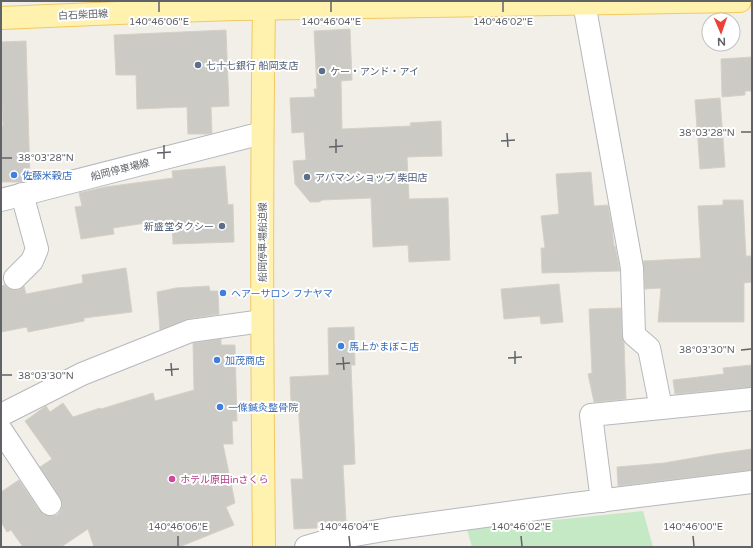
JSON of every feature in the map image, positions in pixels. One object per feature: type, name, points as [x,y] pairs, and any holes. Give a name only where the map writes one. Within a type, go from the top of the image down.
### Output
[{"type":"main road","name":"白石柴田線","points":[[1,18],[142,6],[740,1]]},
{"type":"main road","name":"船岡停車場船迫線","points":[[264,5],[262,133],[264,547]]},
{"type":"street","points":[[584,3],[632,268],[634,335],[649,348],[661,408]]},
{"type":"street","name":"船岡停車場線","points":[[1,200],[262,133]]},
{"type":"street","points":[[16,278],[32,261],[37,249],[22,194]]},
{"type":"street","points":[[1,415],[82,374],[190,331],[262,321]]},
{"type":"street","points":[[602,502],[591,415],[752,399]]},
{"type":"street","points":[[1,430],[50,504]]},
{"type":"street","points":[[306,547],[337,538],[390,529],[752,482]]},
{"type":"green space","points":[[643,511],[653,547],[472,547],[467,529]]},
{"type":"building","points":[[350,29],[352,80],[341,81],[342,129],[411,126],[410,123],[441,121],[442,156],[407,157],[409,199],[448,198],[450,260],[409,262],[408,245],[373,247],[371,198],[322,200],[319,202],[310,202],[295,184],[293,161],[306,160],[304,132],[292,133],[290,98],[315,97],[314,89],[317,89],[314,31]]},
{"type":"building","points":[[226,30],[229,106],[211,107],[212,133],[188,134],[187,107],[137,109],[136,75],[116,75],[114,35]]},
{"type":"building","points":[[26,41],[30,180],[23,182],[1,182],[1,126],[3,126],[1,42]]},
{"type":"building","points":[[752,57],[752,91],[745,91],[745,95],[722,97],[721,59]]},
{"type":"building","points":[[720,98],[725,167],[700,169],[695,100]]},
{"type":"building","points":[[225,166],[228,205],[233,204],[234,242],[173,244],[172,219],[113,228],[114,234],[81,239],[75,207],[82,206],[79,193],[105,187],[173,178],[172,171]]},
{"type":"building","points":[[591,172],[594,206],[608,205],[614,246],[620,271],[542,273],[541,248],[545,248],[541,216],[559,214],[556,174]]},
{"type":"building","points":[[723,200],[743,200],[746,256],[752,256],[752,282],[744,283],[744,322],[658,322],[661,288],[645,289],[643,261],[701,258],[698,206],[723,205]]},
{"type":"building","points":[[126,268],[132,312],[84,318],[84,321],[28,332],[27,327],[1,332],[1,286],[5,285],[12,290],[19,290],[24,286],[26,294],[83,283],[82,275]]},
{"type":"building","points":[[559,284],[563,322],[541,324],[540,316],[504,319],[501,289]]},
{"type":"building","points":[[209,286],[210,291],[218,291],[219,314],[188,319],[160,330],[157,292],[176,288]]},
{"type":"building","points":[[621,308],[626,399],[594,402],[588,374],[592,373],[589,309]]},
{"type":"building","points":[[354,327],[355,365],[351,365],[355,464],[343,465],[346,521],[317,522],[317,528],[294,529],[291,479],[303,479],[298,402],[291,402],[290,377],[329,375],[328,328]]},
{"type":"building","points":[[221,339],[221,345],[235,345],[237,421],[232,421],[233,444],[223,444],[235,503],[226,507],[234,525],[179,547],[94,547],[88,529],[61,547],[23,547],[11,530],[7,532],[1,522],[1,492],[19,480],[44,515],[57,515],[61,510],[62,504],[60,497],[40,467],[52,459],[25,421],[46,406],[50,412],[63,403],[73,417],[153,393],[155,401],[194,390],[193,343]]},
{"type":"building","points":[[752,365],[752,387],[675,394],[673,380],[724,374],[723,368]]},
{"type":"building","points":[[752,449],[752,470],[618,486],[617,467],[664,463]]},
{"type":"place","name":"七十七銀行 船岡支店","points":[[198,65]]},
{"type":"place","name":"ケー・アンド・アイ","points":[[322,71]]},
{"type":"place","name":"佐藤米穀店","points":[[14,175]]},
{"type":"place","name":"アパマンショップ 柴田店","points":[[307,177]]},
{"type":"place","name":"新盛堂タクシー","points":[[222,226]]},
{"type":"place","name":"ヘアーサロン フナヤマ","points":[[223,293]]},
{"type":"place","name":"馬上かまぼこ店","points":[[341,346]]},
{"type":"place","name":"加茂商店","points":[[217,360]]},
{"type":"place","name":"一條鍼灸整骨院","points":[[220,407]]},
{"type":"place","name":"ホテル原田inさくら","points":[[172,479]]}]
